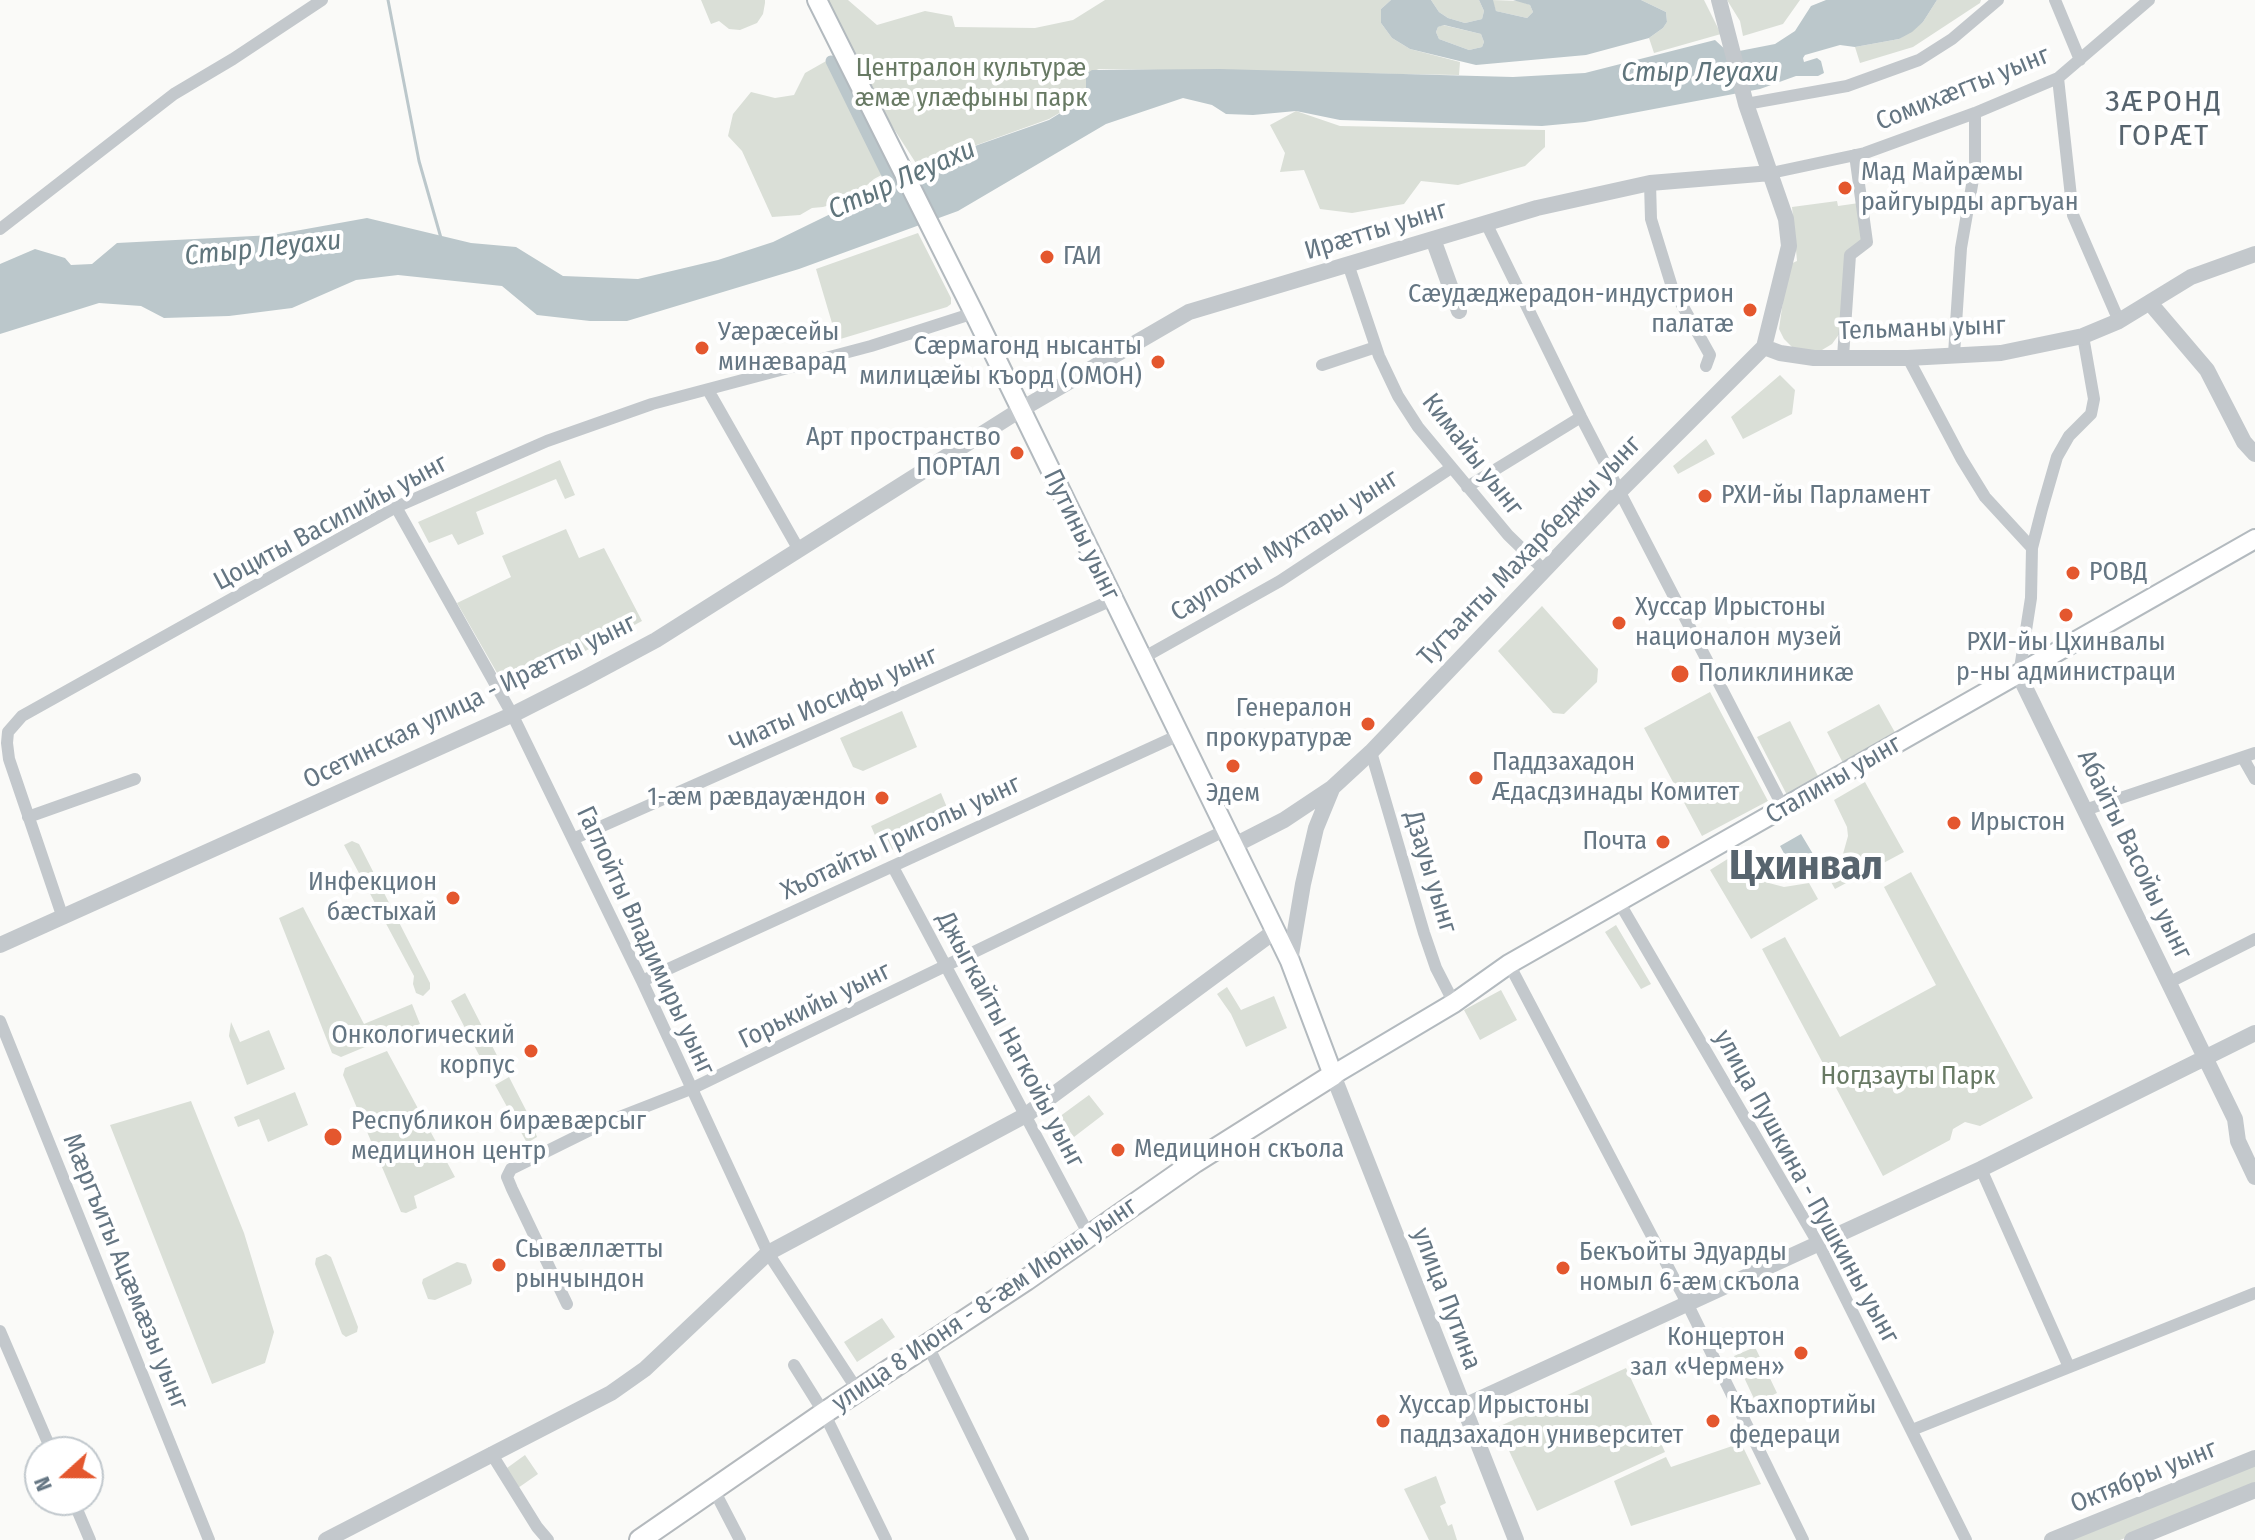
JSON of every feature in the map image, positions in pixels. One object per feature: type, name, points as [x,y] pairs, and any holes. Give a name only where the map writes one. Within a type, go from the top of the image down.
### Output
[{"type":"highway","name":"улица 8 Июня - 8-ӕм Июны уынг","points":[[640,1540],[1218,1147],[1333,1075]]},
{"type":"main road","name":"Путины уынг","points":[[817,0],[974,313],[1290,961],[1333,1075]]},
{"type":"main road","name":"Сталины уынг","points":[[1333,1075],[1454,1003],[1509,964],[2255,539]]},
{"type":"street","points":[[0,229],[174,94],[322,0]]},
{"type":"street","points":[[1719,0],[1746,104],[1786,219],[1789,246],[1764,347]]},
{"type":"street","points":[[1746,104],[1847,86],[1919,60],[1952,39],[1998,0]]},
{"type":"street","points":[[2055,0],[2080,60]]},
{"type":"street","name":"Сомихæгты уынг","points":[[1771,173],[1855,155],[1975,113],[2058,78],[2149,0]]},
{"type":"street","points":[[2058,78],[2073,215],[2119,321]]},
{"type":"street","points":[[1954,354],[1961,248],[1975,168],[1975,113]]},
{"type":"street","points":[[1843,357],[1850,255],[1867,242],[1855,155]]},
{"type":"street","name":"Ирæтты уынг","points":[[1020,410],[1189,312],[1537,208],[1650,183],[1771,173]]},
{"type":"street","points":[[1650,183],[1651,219],[1672,287],[1710,355],[1706,366]]},
{"type":"street","points":[[1486,223],[1581,417],[1784,809]]},
{"type":"street","points":[[1433,239],[1459,311]]},
{"type":"street","name":"Тельманы уынг","points":[[1764,347],[1792,355],[1843,357],[1908,358],[2001,353],[2083,336],[2119,321],[2191,277],[2255,254]]},
{"type":"street","name":"Кимайы уынг","points":[[1348,264],[1376,347],[1398,396],[1451,468],[1508,535],[1545,571]]},
{"type":"street","points":[[2150,303],[2207,370],[2244,442],[2255,454]]},
{"type":"street","name":"Цоциты Василийы уынг","points":[[63,918],[9,759],[8,732],[22,716],[396,507],[547,441],[652,404],[871,346],[974,313]]},
{"type":"street","points":[[2019,675],[2031,598],[2032,548],[2057,457],[2069,436],[2091,414],[2094,399],[2083,336]]},
{"type":"street","points":[[1322,365],[1376,347]]},
{"type":"street","name":"Тугъанты Махарбеджы уынг","points":[[1230,838],[1284,820],[1332,788],[1371,752],[1620,491],[1764,347]]},
{"type":"street","points":[[1908,358],[1985,497],[2032,548]]},
{"type":"street","points":[[708,390],[799,550]]},
{"type":"street","name":"Осетинская улица - Ирæтты уынг","points":[[0,945],[512,714],[656,640],[1020,410]]},
{"type":"street","points":[[1467,487],[1581,417]]},
{"type":"street","name":"Саулохты Мухтары уынг","points":[[1141,659],[1280,581],[1451,468]]},
{"type":"street","name":"Гаглойты Владимиры уынг","points":[[396,507],[512,714],[642,981],[768,1253],[858,1391]]},
{"type":"street","name":"Чиаты Иосифы уынг","points":[[573,839],[1112,600]]},
{"type":"street","name":"Абайты Васойы уынг","points":[[2019,675],[2235,1119],[2238,1141],[2255,1177]]},
{"type":"street","name":"Хъотайты Григолы уынг","points":[[642,981],[1179,735]]},
{"type":"street","name":"Дзауы уынг","points":[[1371,752],[1424,933],[1436,968],[1454,1003]]},
{"type":"street","points":[[2085,810],[2249,756],[2255,779]]},
{"type":"street","points":[[28,817],[135,779]]},
{"type":"street","name":"Тугъанты Махарбеджы уынг","points":[[1290,961],[1316,828],[1332,788]]},
{"type":"street","name":"Горькийы уынг","points":[[567,1304],[507,1177],[511,1169],[604,1123],[691,1089],[947,967],[1230,838]]},
{"type":"street","name":"Джыгкайты Нагкойы уынг","points":[[893,867],[1089,1235]]},
{"type":"street","name":"улица Пушкина - Пушкины уынг","points":[[1619,902],[1818,1243],[1966,1540]]},
{"type":"street","points":[[326,1540],[611,1393],[645,1369],[768,1253],[1026,1115],[1275,931]]},
{"type":"street","points":[[2170,982],[2255,939]]},
{"type":"street","points":[[1509,964],[1687,1303],[1803,1540]]},
{"type":"street","name":"Мӕргъиты Ацӕмӕзы уынг","points":[[0,1021],[209,1540]]},
{"type":"street","points":[[1462,1407],[1981,1169],[2255,1033]]},
{"type":"street","name":"улица Путина","points":[[1333,1075],[1516,1540]]},
{"type":"street","points":[[1981,1169],[2069,1367]]},
{"type":"street","points":[[1912,1430],[2255,1293]]},
{"type":"street","points":[[0,1331],[45,1436]]},
{"type":"street","points":[[928,1346],[1023,1540]]},
{"type":"street","points":[[794,1365],[824,1413],[886,1540]]},
{"type":"street","points":[[491,1453],[548,1540]]},
{"type":"street","name":"Октябры уынг","points":[[2052,1540],[2255,1458]]},
{"type":"street","points":[[714,1490],[740,1540]]},
{"type":"street","name":"Октябры уынг","points":[[2132,1540],[2255,1490]]},
{"type":"street","points":[[80,1516],[90,1540]]},
{"type":"green space","points":[[701,0],[765,0],[765,3],[757,23],[740,30],[729,29],[719,21],[711,24]]},
{"type":"green space","name":"Централон культурæ æмæ улæфыны парк","points":[[826,0],[848,0],[877,25],[925,11],[952,16],[955,27],[1035,28],[1073,20],[1105,0],[1391,0],[1381,9],[1381,23],[1392,38],[1410,49],[1460,62],[1459,75],[1099,69],[1086,74],[1086,92],[1075,104],[1049,119],[935,160],[921,171],[883,112]]},
{"type":"green space","points":[[1431,0],[1479,0],[1484,11],[1482,19],[1465,23],[1448,18],[1439,12]]},
{"type":"green space","points":[[1492,0],[1520,1],[1530,5],[1533,12],[1527,18],[1496,11]]},
{"type":"green space","points":[[1641,0],[1704,0],[1721,34],[1654,53],[1649,38],[1667,22],[1666,12]]},
{"type":"green space","points":[[1727,0],[1800,0],[1783,24],[1743,36],[1740,21]]},
{"type":"green space","points":[[1937,0],[1981,0],[1913,47],[1860,63],[1855,47],[1899,39],[1923,22]]},
{"type":"green space","points":[[1443,25],[1481,34],[1482,47],[1469,50],[1439,39],[1436,32]]},
{"type":"green space","points":[[835,56],[891,170],[874,179],[851,199],[812,208],[800,215],[772,217],[742,151],[728,136],[733,114],[751,92],[775,98],[794,95],[805,73]]},
{"type":"green space","points":[[1296,111],[1340,126],[1545,130],[1545,147],[1525,166],[1458,185],[1421,181],[1404,204],[1352,213],[1320,209],[1304,170],[1280,172],[1285,153],[1270,125]]},
{"type":"green space","points":[[1837,201],[1838,206],[1859,203],[1864,241],[1853,248],[1840,333],[1832,344],[1822,350],[1806,352],[1792,347],[1779,329],[1788,265],[1797,261],[1792,207]]},
{"type":"green space","points":[[918,233],[951,298],[951,304],[837,340],[816,269]]},
{"type":"green space","points":[[1780,375],[1795,390],[1792,414],[1743,439],[1731,417]]},
{"type":"green space","points":[[1706,439],[1715,454],[1678,474],[1673,466]]},
{"type":"green space","points":[[560,460],[575,495],[565,499],[556,479],[476,512],[484,534],[458,545],[452,534],[429,543],[418,522]]},
{"type":"green space","points":[[566,529],[579,558],[604,548],[642,621],[508,692],[457,603],[511,577],[502,556]]},
{"type":"green space","points":[[1542,606],[1598,669],[1597,682],[1564,714],[1553,713],[1498,651]]},
{"type":"green space","points":[[1710,692],[1768,801],[1702,836],[1644,728]]},
{"type":"green space","points":[[1879,704],[1897,736],[1844,765],[1827,732]]},
{"type":"green space","points":[[902,711],[917,747],[863,771],[853,767],[840,738]]},
{"type":"green space","points":[[1790,721],[1819,778],[1787,795],[1757,737]]},
{"type":"green space","points":[[1865,782],[1904,852],[1835,889],[1826,873],[1843,854],[1848,836],[1834,800]]},
{"type":"green space","points":[[941,793],[953,822],[883,854],[871,826]]},
{"type":"green space","points":[[352,841],[359,844],[430,983],[430,989],[423,996],[416,993],[414,976],[344,845]]},
{"type":"green space","points":[[1742,850],[1758,877],[1765,882],[1784,887],[1809,883],[1818,899],[1751,939],[1710,870]]},
{"type":"green space","name":"Ногдзауты Парк","points":[[1911,872],[2033,1098],[1980,1126],[1965,1122],[1953,1129],[1950,1140],[1883,1176],[1762,949],[1785,937],[1840,1037],[1936,985],[1884,887]]},
{"type":"green space","points":[[303,907],[364,1024],[412,1004],[420,1024],[341,1057],[332,1053],[279,918]]},
{"type":"green space","points":[[1616,925],[1651,984],[1641,989],[1605,932]]},
{"type":"green space","points":[[1227,987],[1241,1010],[1274,996],[1287,1028],[1246,1047],[1231,1014],[1217,994]]},
{"type":"green space","points":[[1501,990],[1517,1020],[1480,1040],[1464,1010]]},
{"type":"green space","points":[[465,993],[506,1073],[492,1080],[451,1001]]},
{"type":"green space","points":[[231,1022],[240,1042],[269,1030],[285,1069],[247,1085],[229,1036]]},
{"type":"green space","points":[[387,1051],[455,1177],[414,1196],[417,1208],[406,1213],[401,1212],[343,1075],[345,1068]]},
{"type":"green space","points":[[509,1077],[537,1137],[527,1143],[495,1085]]},
{"type":"green space","points":[[295,1092],[308,1125],[268,1142],[259,1119],[238,1127],[234,1117]]},
{"type":"green space","points":[[1089,1095],[1104,1114],[1074,1137],[1059,1117]]},
{"type":"green space","points":[[191,1101],[244,1233],[274,1332],[265,1363],[212,1384],[110,1125]]},
{"type":"green space","points":[[326,1254],[331,1257],[358,1327],[357,1332],[346,1337],[342,1334],[315,1264],[316,1258]]},
{"type":"green space","points":[[457,1262],[466,1264],[471,1284],[435,1300],[428,1299],[423,1279]]},
{"type":"green space","points":[[882,1318],[895,1337],[857,1362],[844,1342]]},
{"type":"green space","points":[[1755,1347],[1777,1393],[1756,1403],[1734,1356]]},
{"type":"green space","points":[[1626,1368],[1665,1452],[1537,1511],[1498,1427]]},
{"type":"green space","points":[[1741,1443],[1761,1484],[1631,1526],[1614,1481],[1666,1457],[1671,1467]]},
{"type":"green space","points":[[525,1455],[538,1474],[518,1488],[507,1468]]},
{"type":"green space","points":[[2255,1463],[2255,1486],[2120,1540],[2065,1540]]},
{"type":"green space","points":[[1436,1476],[1446,1503],[1440,1506],[1448,1526],[1452,1524],[1457,1540],[1429,1540],[1404,1489]]},
{"type":"water","points":[[1391,0],[1431,0],[1439,12],[1465,23],[1482,19],[1484,11],[1479,0],[1493,0],[1496,11],[1527,18],[1533,12],[1530,5],[1513,0],[1641,0],[1666,12],[1667,22],[1649,38],[1586,55],[1476,65],[1410,49],[1392,38],[1381,23],[1381,9]],"holes":[[[1444,25],[1481,34],[1482,47],[1469,50],[1439,39],[1436,32],[1438,27]]]},
{"type":"water","name":"Стыр Леуахи","points":[[1826,0],[1937,0],[1923,22],[1899,39],[1855,47],[1840,45],[1805,55],[1804,62],[1817,58],[1821,61],[1824,73],[1818,76],[1796,76],[1760,89],[1585,122],[1542,126],[1340,120],[1296,111],[1226,114],[1212,105],[1183,98],[1106,124],[958,211],[799,269],[627,321],[590,321],[537,315],[502,286],[398,275],[356,280],[292,308],[229,316],[164,318],[141,306],[99,303],[0,334],[0,264],[35,249],[65,258],[71,265],[92,264],[117,243],[273,235],[367,218],[471,243],[516,247],[563,276],[638,279],[718,260],[773,242],[896,182],[927,176],[928,164],[935,160],[1049,120],[1075,104],[1086,92],[1086,74],[1092,70],[1220,69],[1513,77],[1585,73],[1715,40],[1729,53],[1775,44],[1795,31],[1811,6]]},
{"type":"water","points":[[1801,834],[1813,854],[1791,866],[1780,846]]},
{"type":"waterway","points":[[388,0],[419,161],[441,238]]},
{"type":"waterway","name":"Стыр Леуахи","points":[[831,61],[898,197]]},
{"type":"place","name":"Мад Майрæмы райгуырды аргъуан","points":[[1845,188]]},
{"type":"place","name":"ГАИ","points":[[1047,257]]},
{"type":"place","name":"Сæудæджерадон-индустрион палатæ","points":[[1750,310]]},
{"type":"place","name":"Уæрæсейы минæварад","points":[[702,348]]},
{"type":"place","name":"Сæрмагонд нысанты милицæйы къорд (ОМОН)","points":[[1158,362]]},
{"type":"place","name":"Арт пространство ПОРТАЛ","points":[[1017,453]]},
{"type":"place","name":"РХИ-йы Парламент","points":[[1705,496]]},
{"type":"place","name":"РОВД","points":[[2073,573]]},
{"type":"place","name":"РХИ-йы Цхинвалы р-ны администраци","points":[[2066,615]]},
{"type":"place","name":"Хуссар Ирыстоны националон музей","points":[[1619,623]]},
{"type":"place","name":"Поликлиникæ","points":[[1680,674]]},
{"type":"place","name":"Генералон прокуратурæ","points":[[1368,724]]},
{"type":"place","name":"Эдем","points":[[1233,766]]},
{"type":"place","name":"Паддзахадон Æдасдзинады Комитет","points":[[1476,778]]},
{"type":"place","name":"1-æм рӕвдауӕндон","points":[[882,798]]},
{"type":"place","name":"Ирыстон","points":[[1954,823]]},
{"type":"place","name":"Почта","points":[[1663,842]]},
{"type":"place","name":"Инфекцион бæстыхай","points":[[453,898]]},
{"type":"place","name":"Онкологический корпус","points":[[531,1051]]},
{"type":"place","name":"Республикон бирæвæрсыг медицинон центр","points":[[333,1137]]},
{"type":"place","name":"Медицинон скъола","points":[[1118,1150]]},
{"type":"place","name":"Сывæллæтты рынчындон","points":[[499,1265]]},
{"type":"place","name":"Бекъойты Эдуарды номыл 6-æм скъола","points":[[1563,1268]]},
{"type":"place","name":"Концертон зал «Чермен»","points":[[1801,1353]]},
{"type":"place","name":"Хуссар Ирыстоны паддзахадон университет","points":[[1383,1421]]},
{"type":"place","name":"Къахпортийы федераци","points":[[1713,1421]]},
{"type":"district","name":"ЗÆРОНД ГОРÆТ","points":[[2164,120]]},
{"type":"district","name":"Цхинвал","points":[[1806,867]]}]
